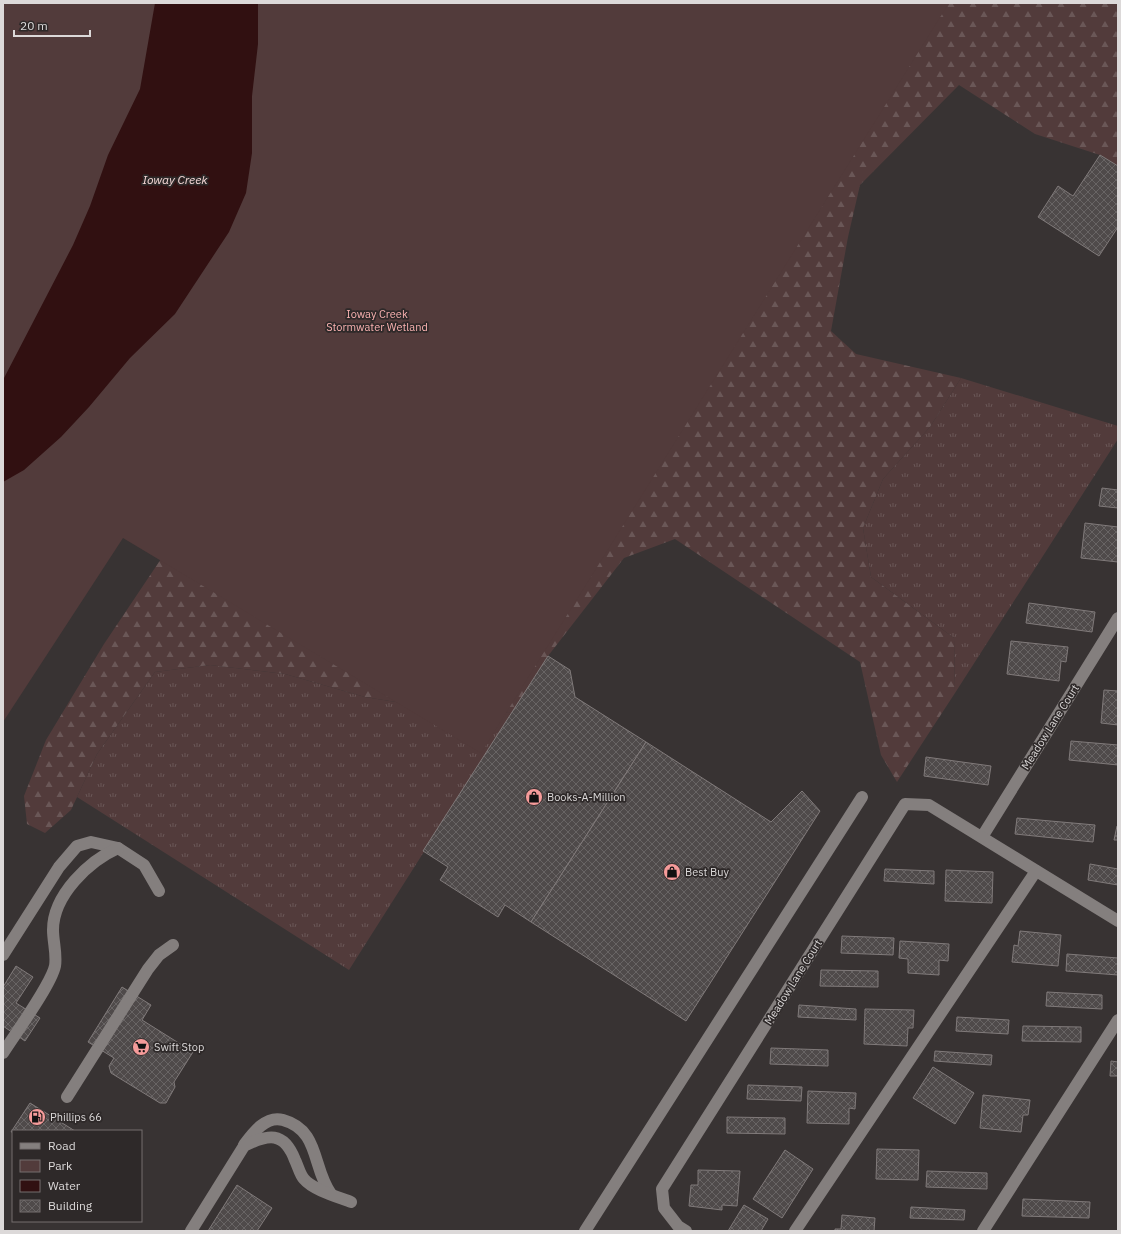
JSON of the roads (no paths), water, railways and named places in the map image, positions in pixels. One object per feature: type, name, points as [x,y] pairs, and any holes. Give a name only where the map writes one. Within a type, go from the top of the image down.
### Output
[{"type":"street","name":"Meadow Lane Court","points":[[982,837],[1118,618]]},
{"type":"street","points":[[585,1231],[862,797]]},
{"type":"street","name":"Meadow Lane Court","points":[[686,1231],[678,1226],[664,1208],[662,1189],[905,804],[929,805],[1118,921]]},
{"type":"street","points":[[3,955],[59,867],[77,846],[91,842],[118,848],[144,865],[159,890]]},
{"type":"street","points":[[3,1052],[46,986],[55,967],[53,929],[56,913],[64,895],[79,877],[102,856],[118,848]]},
{"type":"street","points":[[795,1231],[1036,871]]},
{"type":"street","points":[[67,1097],[148,969],[159,955],[173,945]]},
{"type":"street","points":[[983,1231],[1118,1020]]},
{"type":"street","points":[[191,1231],[254,1131],[265,1123],[279,1118],[294,1123],[307,1135],[326,1186],[331,1194]]},
{"type":"street","points":[[244,1146],[259,1139],[274,1136],[286,1143],[304,1179],[311,1185],[352,1202]]},
{"type":"water","name":"Ioway Creek","points":[[155,3],[258,3],[258,44],[252,96],[252,153],[246,193],[229,232],[175,314],[130,358],[89,407],[61,437],[24,470],[3,482],[3,380],[73,245],[90,206],[108,155],[140,89]]},
{"type":"place","name":"Books-A-Million","points":[[534,797]]},
{"type":"place","name":"Best Buy","points":[[672,872]]},
{"type":"place","name":"Swift Stop","points":[[141,1047]]},
{"type":"place","name":"Phillips 66","points":[[37,1117]]},
{"type":"park label","name":"Ioway Creek Stormwater Wetland","points":[[377,320]]}]
